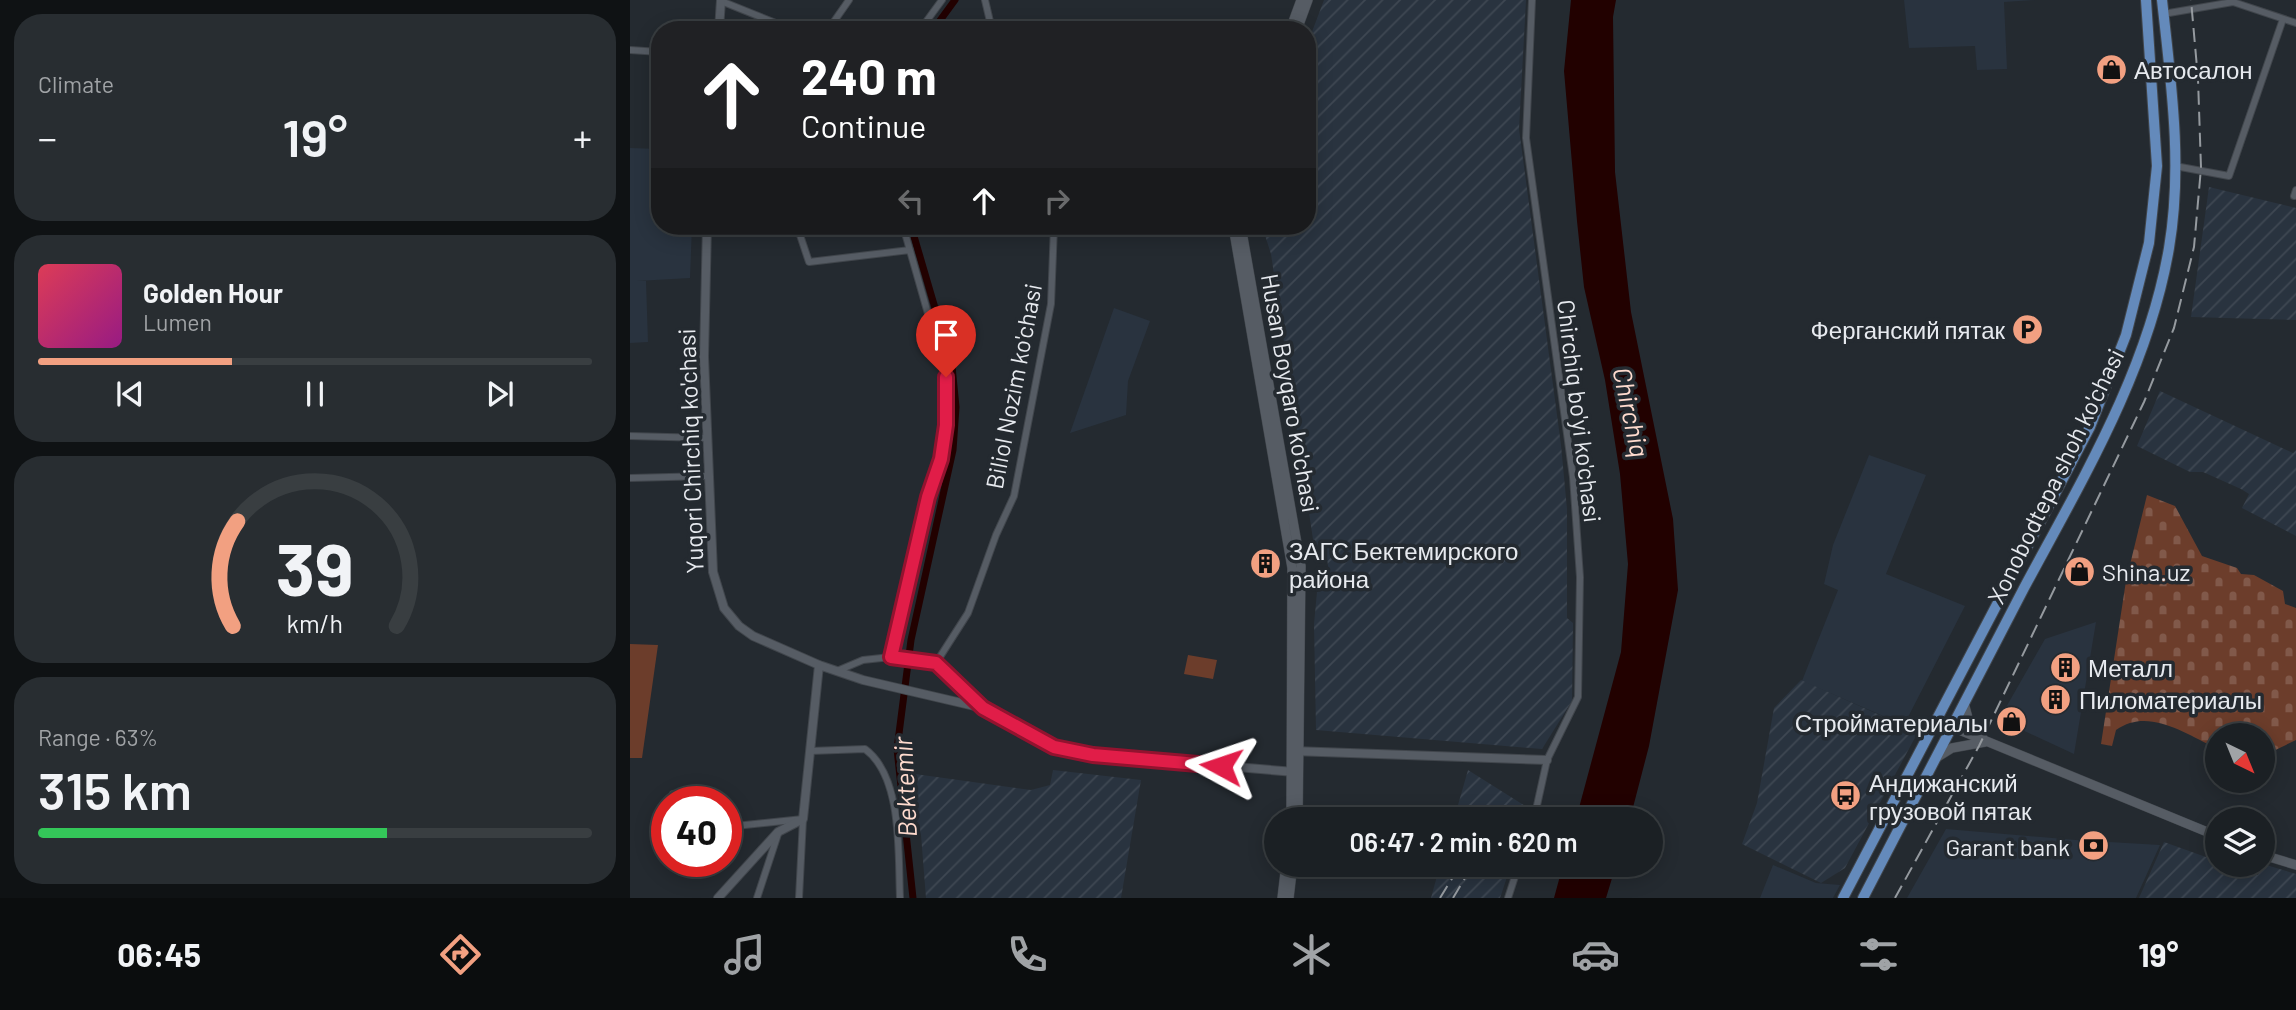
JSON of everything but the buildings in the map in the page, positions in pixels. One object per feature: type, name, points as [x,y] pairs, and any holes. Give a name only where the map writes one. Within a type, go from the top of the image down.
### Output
[{"type":"highway","name":"Xonobodtepa shoh ko'chasi","points":[[1843,898],[2084,437],[2108,385],[2146,262],[2157,160],[2146,0]]},
{"type":"highway","name":"Xonobodtepa shoh ko'chasi","points":[[1863,898],[2070,503],[2135,369],[2166,260],[2174,209],[2175,162],[2162,0]]},
{"type":"highway","points":[[2157,160],[2175,162]]},
{"type":"highway","points":[[2108,385],[2124,391]]},
{"type":"main road","points":[[1293,21],[1301,0]]},
{"type":"main road","points":[[1300,21],[1308,0]]},
{"type":"main road","name":"Husan Boyqaro ko'chasi","points":[[1235,235],[1301,566],[1303,608],[1296,751],[1297,807]]},
{"type":"main road","name":"Husan Boyqaro ko'chasi","points":[[1243,235],[1288,507]]},
{"type":"main road","points":[[1964,703],[1973,726],[1987,742]]},
{"type":"main road","points":[[1935,720],[2205,831]]},
{"type":"main road","points":[[1936,758],[1960,745],[1987,742]]},
{"type":"main road","name":"Husan Boyqaro ko'chasi","points":[[1292,807],[1296,772]]},
{"type":"main road","points":[[2275,858],[2296,864]]},
{"type":"main road","points":[[1282,898],[1284,877]]},
{"type":"main road","points":[[1289,898],[1291,877]]},
{"type":"street","points":[[834,21],[849,0]]},
{"type":"street","points":[[927,21],[942,0]]},
{"type":"street","name":"Chirchiq bo'yi ko'chasi","points":[[1532,0],[1526,138],[1573,477],[1580,577],[1578,697],[1547,760],[1537,807]]},
{"type":"street","points":[[720,21],[721,1],[771,21]]},
{"type":"street","points":[[982,1],[989,21]]},
{"type":"street","points":[[2163,13],[2233,2],[2296,23]]},
{"type":"street","points":[[2175,162],[2229,176],[2283,19]]},
{"type":"street","points":[[630,50],[651,51]]},
{"type":"street","name":"Yuqori Chirchiq ko'chasi","points":[[707,235],[704,357],[714,583],[724,608],[748,633],[837,671],[878,684],[983,708],[1054,747],[1074,752],[1296,772]]},
{"type":"street","points":[[800,235],[809,262],[910,250]]},
{"type":"street","points":[[891,657],[928,497],[941,459],[947,409],[946,377],[906,235]]},
{"type":"street","name":"Biliol Nozim ko'chasi","points":[[936,663],[968,613],[996,535],[1014,496],[1052,303],[1054,235]]},
{"type":"street","points":[[630,436],[706,438]]},
{"type":"street","points":[[630,478],[708,476]]},
{"type":"street","points":[[837,671],[863,660],[891,657],[936,663],[983,708]]},
{"type":"street","points":[[799,898],[803,818],[819,665]]},
{"type":"street","points":[[810,751],[865,749],[880,764],[891,791],[900,898]]},
{"type":"street","points":[[1296,751],[1547,760]]},
{"type":"street","points":[[742,825],[803,818]]},
{"type":"street","points":[[718,898],[778,832],[803,818]]},
{"type":"street","points":[[757,898],[778,832]]},
{"type":"street","points":[[1507,898],[1514,877]]},
{"type":"shaded area","points":[[1324,0],[1526,0],[1519,129],[1561,445],[1567,509],[1567,618],[1573,623],[1572,701],[1542,749],[1316,730],[1314,624],[1317,592],[1331,589],[1327,558],[1315,553],[1271,254],[1265,235],[1316,235],[1316,21]]},
{"type":"shaded area","points":[[1904,0],[2035,0],[2004,2],[2007,69],[1977,70],[1975,46],[1909,48]]},
{"type":"shaded area","points":[[630,148],[651,149],[651,235],[692,235],[690,278],[637,281],[646,281],[648,342],[630,343]]},
{"type":"shaded area","points":[[2209,187],[2296,208],[2296,320],[2191,317]]},
{"type":"shaded area","points":[[1114,308],[1150,321],[1128,381],[1126,415],[1070,433]]},
{"type":"shaded area","points":[[2160,391],[2293,453],[2296,450],[2296,536],[2242,508],[2249,494],[2241,489],[2203,472],[2190,472],[2137,446]]},
{"type":"shaded area","points":[[1869,455],[1926,475],[1886,574],[1965,606],[1904,725],[1802,681],[1838,590],[1824,584],[1833,545]]},
{"type":"shaded area","points":[[2096,622],[2074,754],[2003,721],[2001,716],[2045,639]]},
{"type":"shaded area","points":[[1801,680],[1918,732],[1845,868],[1821,883],[1742,844],[1757,803],[1774,708]]},
{"type":"shaded area","points":[[1053,770],[1141,780],[1121,898],[926,898],[921,835],[914,815],[915,774],[1031,790],[1050,785]]},
{"type":"shaded area","points":[[1468,770],[1527,807],[1457,807]]},
{"type":"shaded area","points":[[1946,829],[2160,845],[2136,898],[1907,898]]},
{"type":"shaded area","points":[[2164,842],[2205,857],[2205,877],[2275,877],[2275,868],[2296,874],[2296,898],[2139,898]]},
{"type":"shaded area","points":[[1773,865],[1816,883],[1840,885],[1833,898],[1760,898]]},
{"type":"shaded area","points":[[1437,877],[1507,877],[1500,898],[1431,898]]},
{"type":"green space","points":[[2147,495],[2175,506],[2202,556],[2237,568],[2241,574],[2254,575],[2283,591],[2285,604],[2296,608],[2296,740],[2275,750],[2275,723],[2205,723],[2205,743],[2164,724],[2140,721],[2116,730],[2112,746],[2101,744],[2126,581]]},
{"type":"green space","points":[[630,644],[658,645],[642,758],[630,758]]},
{"type":"green space","points":[[1188,655],[1217,660],[1213,679],[1184,674]]},
{"type":"water","name":"Chirchiq","points":[[1571,0],[1616,0],[1613,17],[1615,172],[1631,312],[1673,519],[1678,590],[1649,746],[1633,807],[1579,807],[1621,652],[1628,564],[1620,474],[1605,380],[1584,287],[1564,71]]},
{"type":"water","points":[[1560,877],[1612,877],[1606,898],[1554,898]]},
{"type":"waterway","name":"Bektemir","points":[[940,21],[955,0]]},
{"type":"waterway","name":"Bektemir","points":[[913,898],[897,749],[911,640],[953,450],[956,407],[952,366],[914,235]]},
{"type":"railway","points":[[1895,898],[1979,746],[2144,402],[2174,328],[2194,247],[2201,168],[2198,79],[2191,0]]},
{"type":"railway","points":[[1440,898],[1453,877]]},
{"type":"railway","points":[[1453,898],[1465,878]]},
{"type":"place","name":"Автосалон","points":[[2111,69]]},
{"type":"place","name":"Ферганский пятак","points":[[2028,329]]},
{"type":"place","name":"ЗАГС Бектемирского района","points":[[1266,564]]},
{"type":"place","name":"Shina.uz","points":[[2079,571]]},
{"type":"place","name":"Металл","points":[[2065,667]]},
{"type":"place","name":"Пиломатериалы","points":[[2056,699]]},
{"type":"place","name":"Стройматериалы","points":[[2011,722]]},
{"type":"place","name":"Андижанский грузовой пятак","points":[[1846,796]]},
{"type":"place","name":"Garant bank","points":[[2093,846]]},
{"type":"route","points":[[946,377],[947,409],[941,459],[928,497],[891,657],[936,663],[969,691],[983,708],[1054,747],[1093,755],[1221,766]]}]
